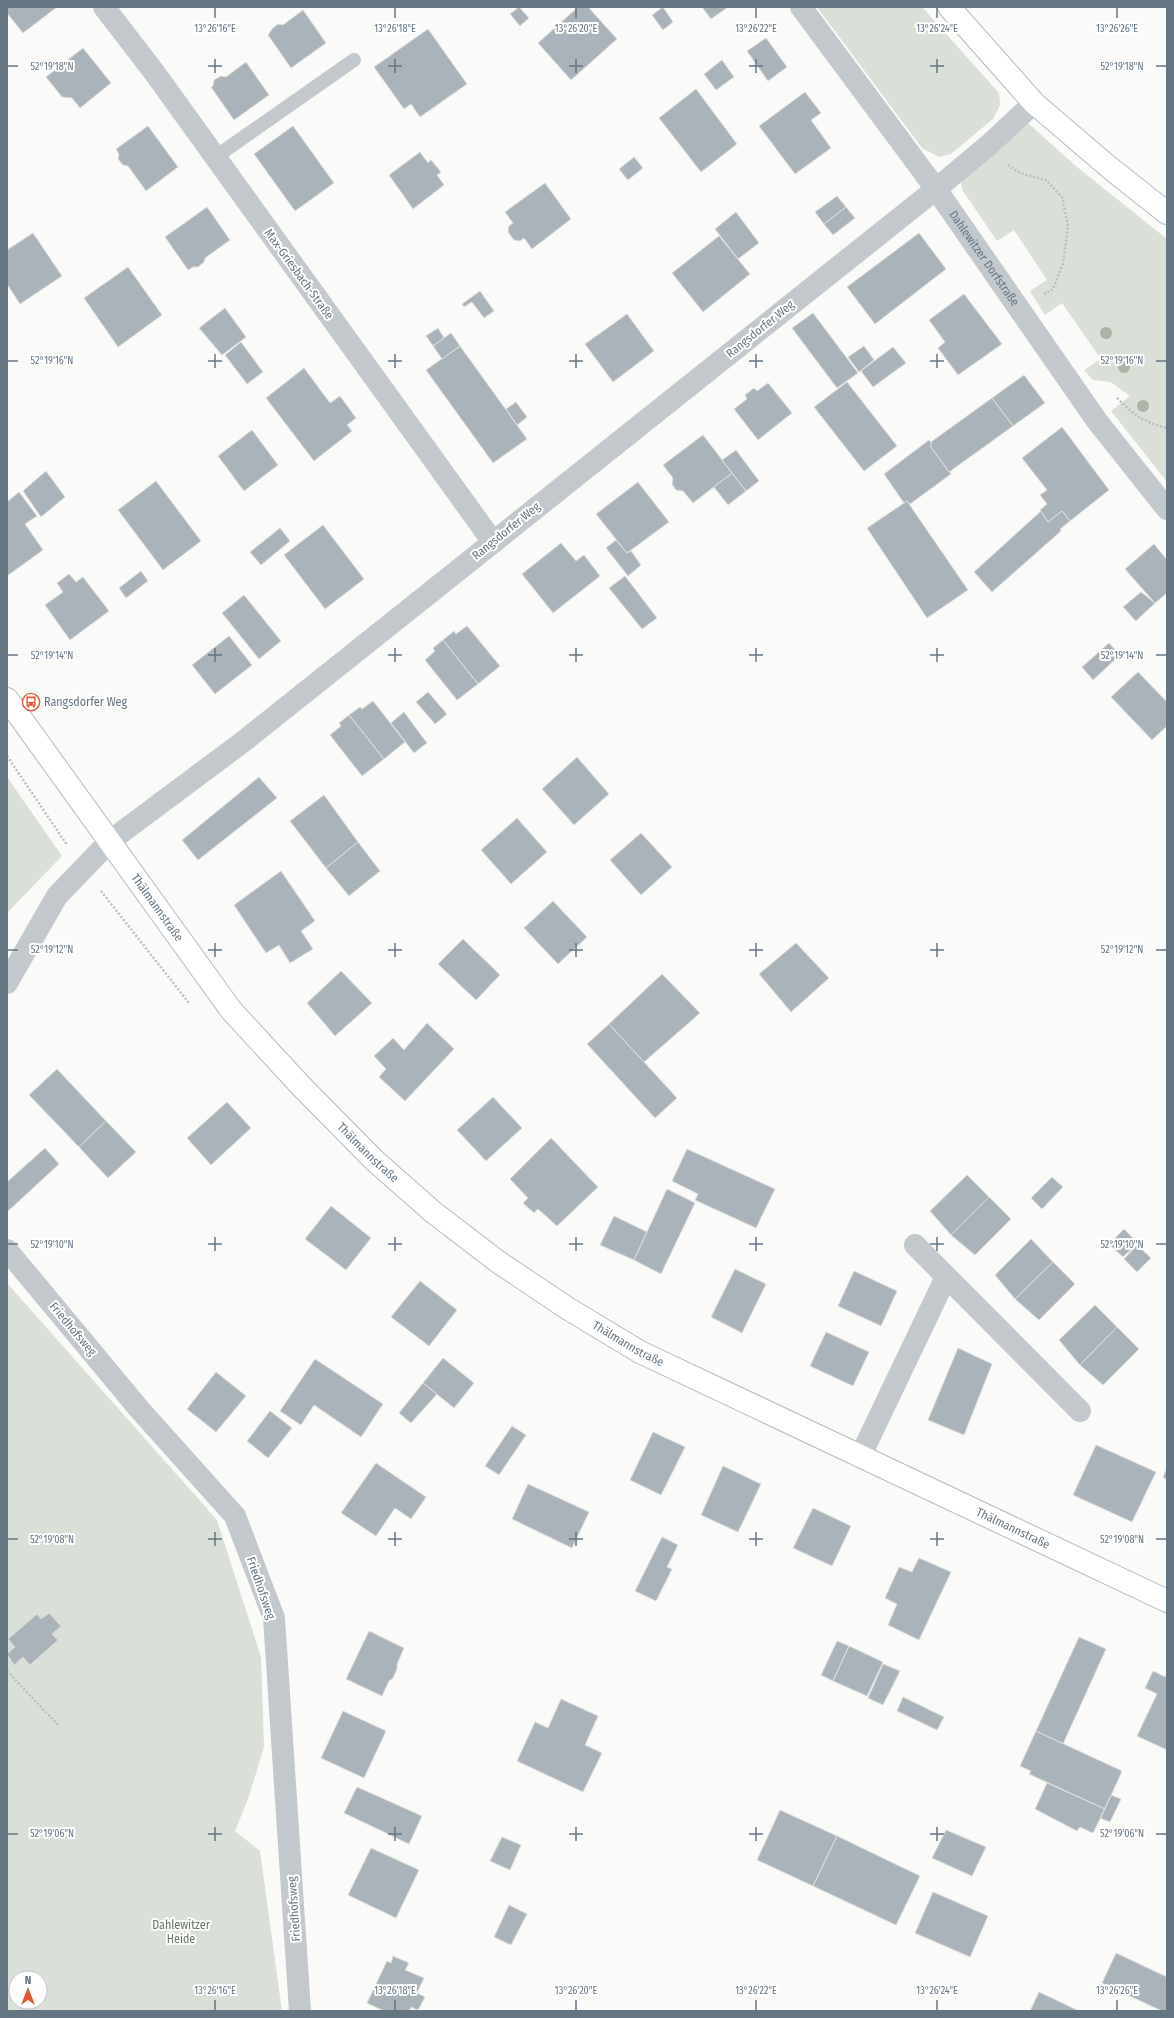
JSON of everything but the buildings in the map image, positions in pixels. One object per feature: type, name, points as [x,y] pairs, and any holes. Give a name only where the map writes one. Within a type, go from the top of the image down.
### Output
[{"type":"main road","points":[[949,7],[1034,103],[1110,168],[1167,213]]},
{"type":"main road","name":"Thälmannstraße","points":[[7,699],[231,1010],[300,1086],[369,1155],[433,1212],[497,1261],[554,1300],[640,1352],[1167,1601]]},
{"type":"street","name":"Max-Griesbach-Straße","points":[[104,7],[154,72],[214,158],[493,542]]},
{"type":"street","name":"Dahlewitzer Dorfstraße","points":[[801,7],[936,189],[1097,421],[1167,509]]},
{"type":"street","name":"Rangsdorfer Weg","points":[[7,983],[57,896],[110,841],[244,741],[936,189],[990,144],[1034,103]]},
{"type":"street","points":[[915,1245],[1080,1411]]},
{"type":"street","name":"Friedhofsweg","points":[[7,1250],[140,1410],[235,1516],[274,1618],[300,2011]]},
{"type":"street","points":[[860,1457],[946,1276]]},
{"type":"lane","points":[[214,158],[354,60]]},
{"type":"path","points":[[990,144],[1004,163],[1020,173],[1046,180],[1062,197],[1068,226],[1063,263],[1053,289],[1021,310]]},
{"type":"path","points":[[7,756],[84,869]]},
{"type":"path","points":[[7,1672],[59,1726]]},
{"type":"green space","points":[[817,7],[922,7],[999,93],[1000,105],[993,119],[951,154],[939,157],[922,148]]},
{"type":"green space","points":[[1024,123],[1029,124],[1077,167],[1167,239],[1167,482],[1111,411],[1130,396],[1111,382],[1093,380],[1084,370],[1101,359],[1062,303],[1045,315],[1030,291],[1047,280],[1014,230],[997,241],[963,191],[961,184],[964,178]]},
{"type":"green space","points":[[7,777],[62,856],[7,913]]},
{"type":"green space","name":"Dahlewitzer Heide","points":[[7,1283],[217,1520],[261,1657],[264,1747],[249,1796],[235,1831],[260,1851],[282,2011],[7,2011]]},
{"type":"place","name":"Rangsdorfer Weg","points":[[31,702]]}]
